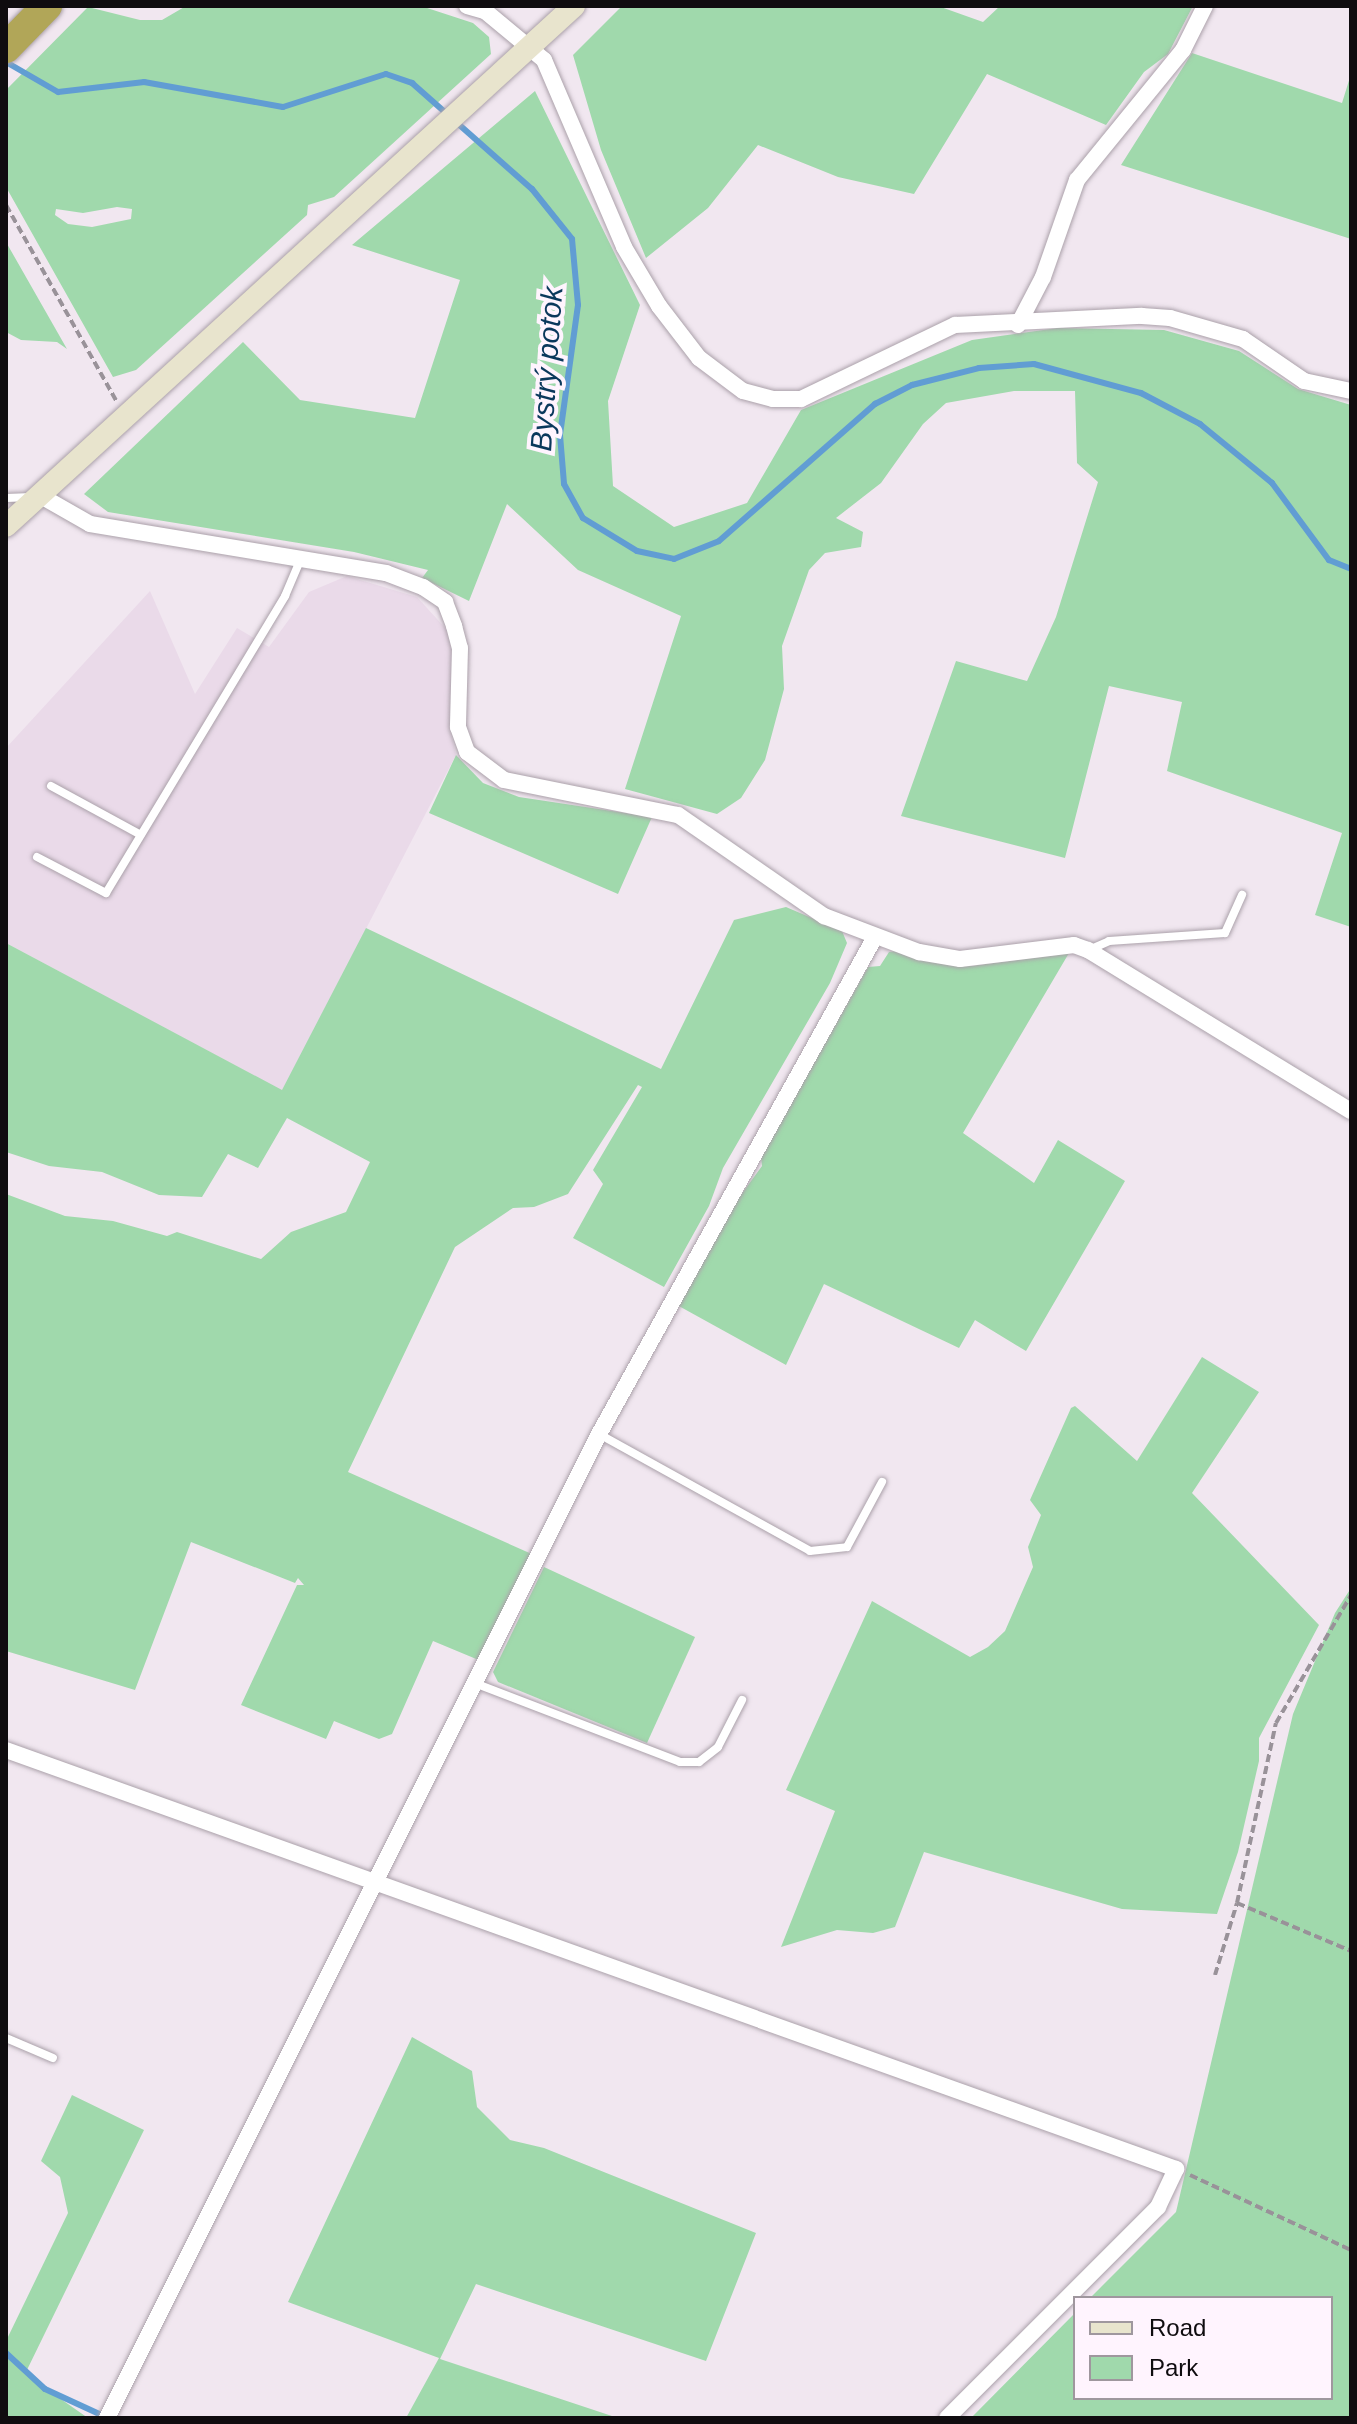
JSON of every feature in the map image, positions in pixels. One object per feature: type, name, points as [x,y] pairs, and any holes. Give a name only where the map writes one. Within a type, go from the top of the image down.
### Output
[{"type":"highway","points":[[6,48],[47,6]]},
{"type":"main road","points":[[6,526],[574,6]]},
{"type":"street","points":[[467,6],[485,11],[544,60],[624,247],[659,306],[719,378],[773,399],[801,399],[955,325],[1170,318],[1243,339],[1304,381],[1351,391]]},
{"type":"street","points":[[1018,325],[1043,277],[1077,180],[1183,50],[1205,6]]},
{"type":"street","points":[[41,496],[90,524],[386,573],[445,602],[460,648],[458,727],[467,752],[488,770],[530,787],[653,806],[678,815],[781,891],[875,937],[960,959],[1074,945],[1088,950],[1351,1111]]},
{"type":"street","points":[[107,2418],[477,1684],[599,1434],[875,937]]},
{"type":"street","points":[[6,1750],[1176,2169],[1158,2207],[947,2418]]},
{"type":"lane","points":[[6,498],[41,496]]},
{"type":"lane","points":[[37,857],[106,893],[285,596],[300,560]]},
{"type":"lane","points":[[51,786],[141,835]]},
{"type":"lane","points":[[1088,950],[1109,941],[1225,933],[1242,895]]},
{"type":"lane","points":[[599,1434],[810,1551],[847,1547],[882,1482]]},
{"type":"lane","points":[[477,1684],[680,1762],[699,1762],[718,1747],[742,1700]]},
{"type":"lane","points":[[6,2038],[53,2058]]},
{"type":"path","points":[[6,205],[125,416]]},
{"type":"path","points":[[1215,1975],[1237,1903],[1276,1723],[1351,1595]]},
{"type":"path","points":[[1237,1903],[1351,1951]]},
{"type":"path","points":[[1176,2169],[1351,2250]]},
{"type":"shaded area","points":[[347,576],[417,597],[447,630],[453,655],[450,729],[456,755],[282,1091],[6,943],[6,748],[150,591],[195,694],[237,628],[269,647],[309,592]]},
{"type":"green space","points":[[186,6],[421,6],[473,23],[489,37],[491,54],[334,197],[308,205],[307,215],[136,370],[113,377],[6,187],[6,90],[88,7],[140,20],[162,20]],"holes":[[[117,207],[132,209],[131,219],[92,227],[68,224],[55,215],[56,209],[83,213]]]},
{"type":"green space","points":[[622,6],[938,6],[983,22],[1000,6],[1193,6],[1168,54],[1144,72],[1106,125],[987,74],[914,194],[838,177],[758,145],[708,208],[646,258],[601,150],[573,55]]},
{"type":"green space","points":[[1192,53],[1342,103],[1351,74],[1351,239],[1121,165]]},
{"type":"green space","points":[[535,91],[640,305],[608,401],[613,486],[674,527],[747,503],[801,410],[972,340],[1058,328],[1164,330],[1239,351],[1298,389],[1351,405],[1351,927],[1315,915],[1342,833],[1167,771],[1182,702],[1109,686],[1065,858],[901,816],[956,661],[1027,681],[1056,617],[1098,482],[1077,463],[1075,391],[1014,391],[946,403],[923,424],[881,483],[836,518],[863,532],[861,547],[825,553],[809,570],[782,646],[784,689],[765,760],[741,798],[717,814],[625,789],[681,616],[578,570],[507,504],[469,601],[422,578],[428,570],[354,552],[108,512],[84,494],[243,342],[300,400],[415,418],[460,280],[352,245]]},
{"type":"green space","points":[[6,242],[67,349],[57,342],[21,340],[6,332]]},
{"type":"green space","points":[[456,755],[483,783],[519,797],[652,817],[618,894],[429,813]]},
{"type":"green space","points":[[786,907],[842,931],[847,943],[830,983],[723,1168],[709,1206],[664,1287],[573,1238],[603,1184],[593,1170],[642,1087],[638,1085],[568,1194],[534,1207],[513,1208],[455,1247],[348,1472],[534,1555],[481,1661],[433,1641],[392,1734],[379,1739],[334,1721],[326,1739],[241,1705],[297,1585],[304,1585],[298,1578],[295,1583],[191,1542],[135,1690],[6,1651],[6,1194],[65,1216],[113,1221],[167,1236],[177,1232],[261,1259],[291,1232],[346,1212],[370,1162],[287,1118],[258,1168],[228,1154],[202,1197],[159,1195],[102,1172],[49,1166],[6,1152],[6,943],[282,1090],[366,928],[661,1069],[734,920]]},
{"type":"green space","points":[[889,952],[971,966],[1069,953],[963,1133],[1034,1183],[1058,1140],[1125,1181],[1026,1351],[975,1320],[959,1348],[824,1284],[786,1365],[677,1305],[732,1207],[762,1166],[761,1157],[868,967],[880,966]]},
{"type":"green space","points":[[1202,1357],[1259,1392],[1192,1493],[1319,1625],[1259,1738],[1259,1761],[1238,1852],[1217,1914],[1122,1909],[924,1852],[895,1927],[873,1933],[837,1930],[781,1947],[835,1811],[786,1790],[872,1601],[970,1657],[988,1647],[1005,1631],[1033,1567],[1028,1547],[1041,1515],[1030,1500],[1071,1408],[1075,1406],[1137,1461]]},
{"type":"green space","points":[[544,1567],[695,1637],[647,1743],[498,1682],[493,1672]]},
{"type":"green space","points":[[1351,1588],[1351,2418],[971,2418],[1073,2315],[1073,2400],[1333,2400],[1333,2296],[1092,2296],[1176,2212],[1293,1714],[1335,1613]]},
{"type":"green space","points":[[412,2037],[472,2071],[477,2107],[510,2140],[544,2148],[756,2233],[706,2361],[476,2284],[440,2359],[618,2418],[406,2418],[439,2358],[288,2302]]},
{"type":"green space","points":[[72,2095],[144,2130],[25,2374],[88,2418],[6,2418],[6,2341],[68,2213],[60,2177],[41,2161]]},
{"type":"waterway","name":"Bystrý potok","points":[[6,62],[58,92],[144,82],[283,107],[386,74],[412,83],[532,189],[572,239],[578,305],[560,435],[564,484],[583,518],[637,551],[674,559],[719,541],[875,404],[912,385],[979,368],[1034,364],[1141,393],[1200,424],[1272,483],[1329,560],[1351,569]]},
{"type":"waterway","points":[[6,2353],[45,2389],[106,2417]]}]
